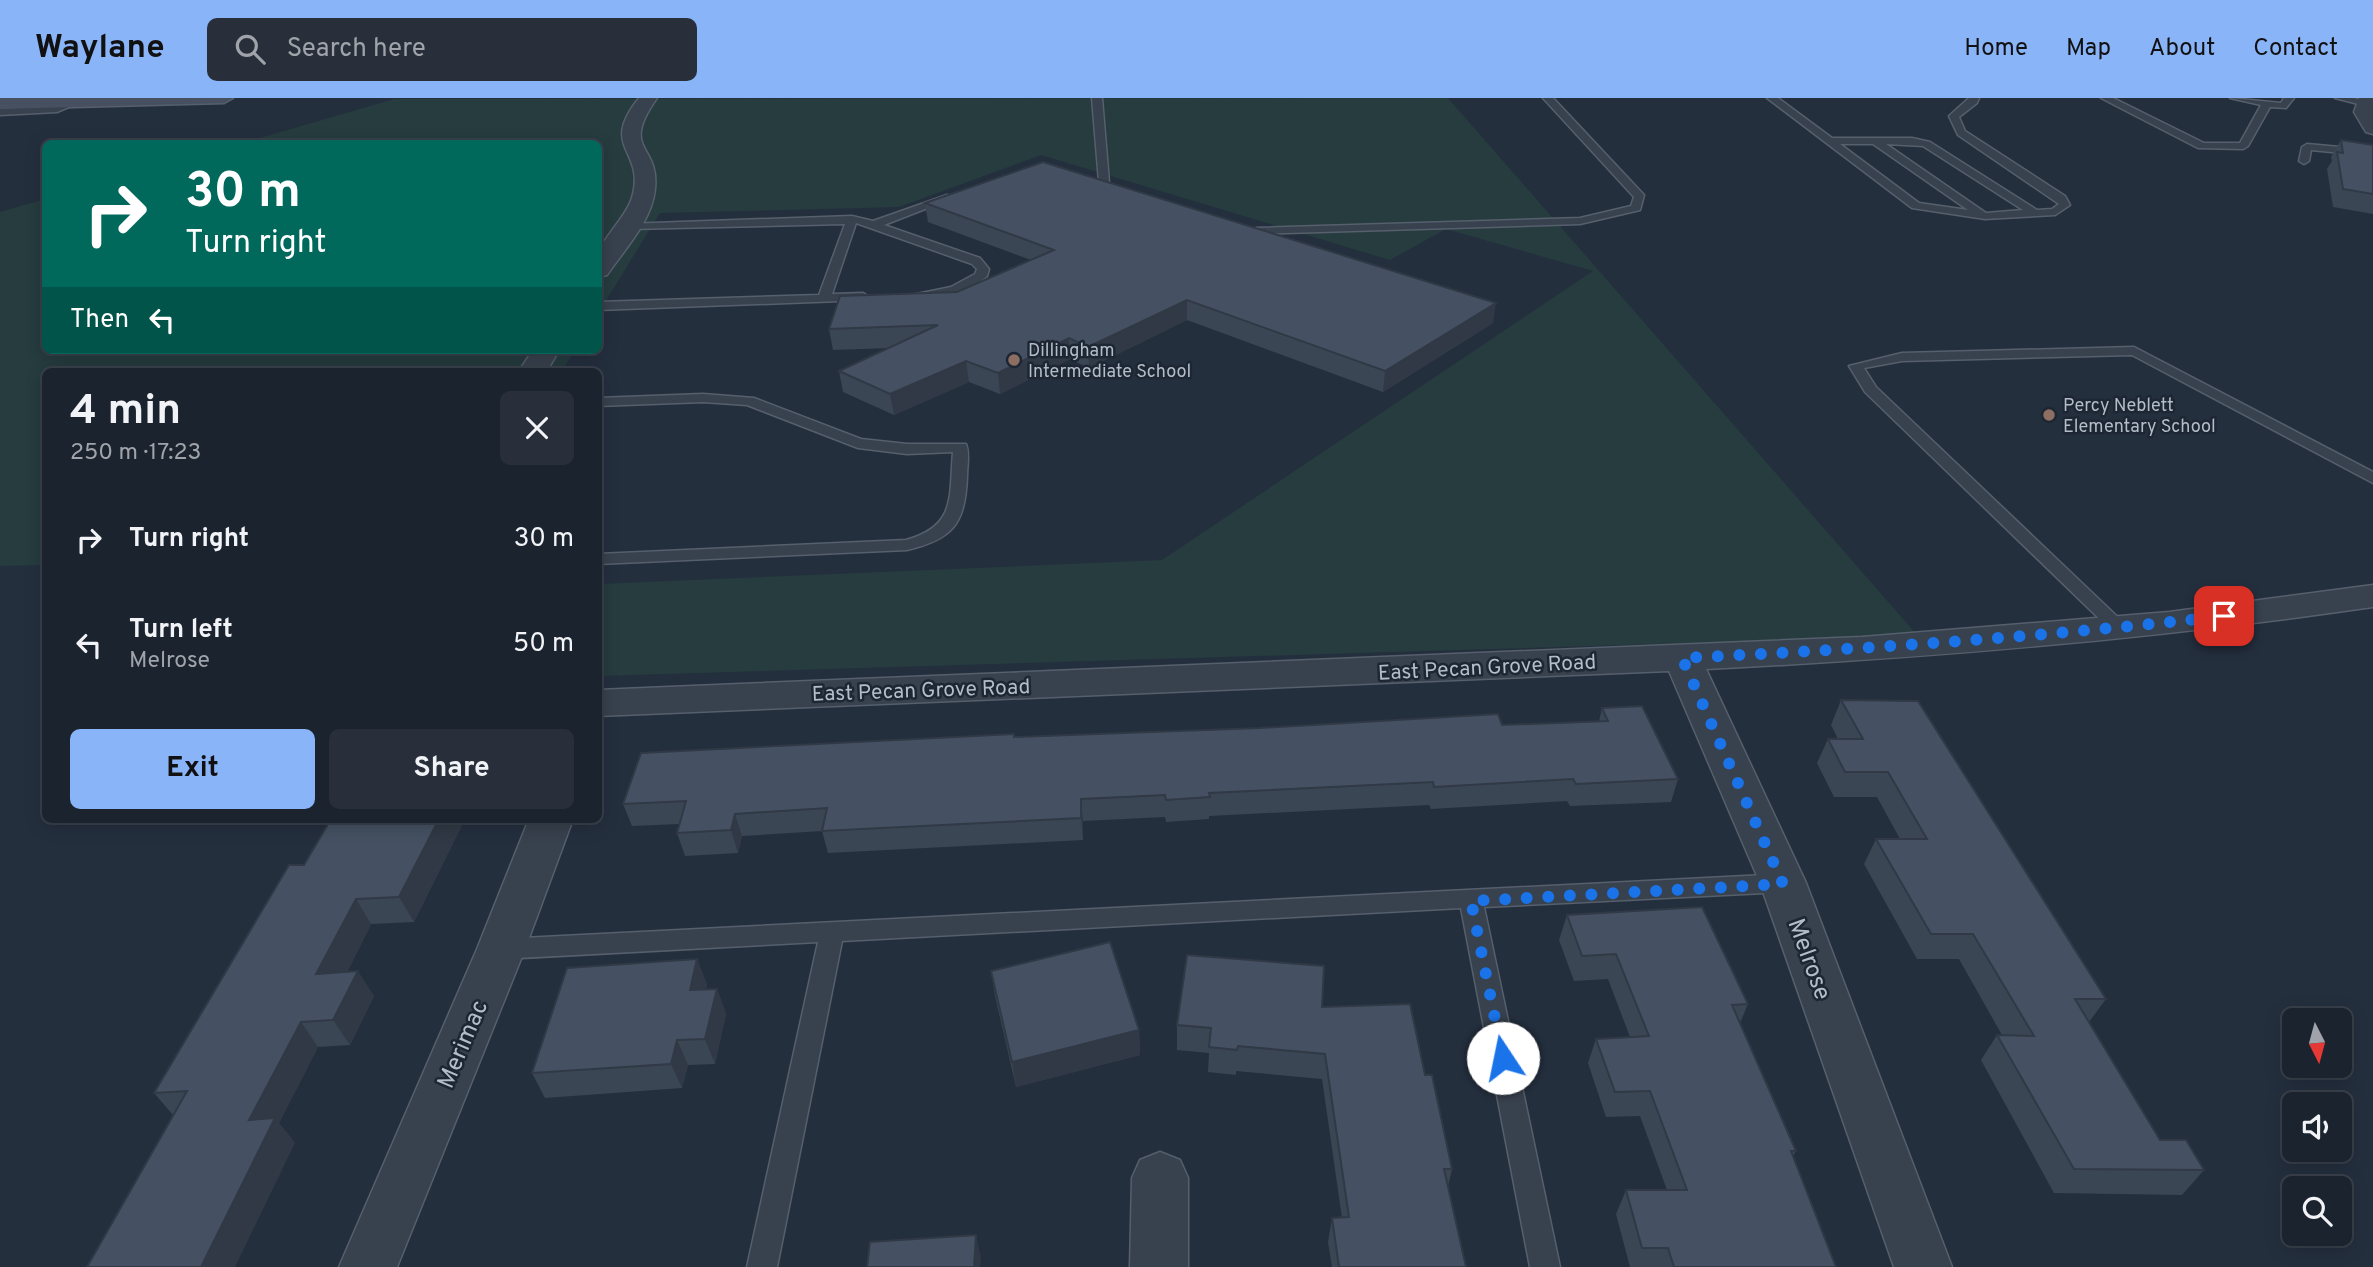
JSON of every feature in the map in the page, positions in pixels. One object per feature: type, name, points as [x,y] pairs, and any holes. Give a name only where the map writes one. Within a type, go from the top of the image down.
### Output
[{"type":"street","points":[[0,103],[225,98]]},
{"type":"street","points":[[602,264],[629,226],[646,184],[630,144],[630,124],[648,98]]},
{"type":"street","points":[[2367,100],[2363,111],[2373,128]]},
{"type":"street","name":"East Pecan Grove Road","points":[[602,702],[1879,649],[2119,628],[2373,596]]},
{"type":"street","name":"Melrose","points":[[1682,658],[1783,884],[1923,1267]]},
{"type":"street","name":"Merimac","points":[[368,1267],[501,949],[549,823]]},
{"type":"street","points":[[1159,1267],[1160,1178]]},
{"type":"lane","points":[[1097,98],[1098,181],[1116,186]]},
{"type":"lane","points":[[1256,231],[1580,220],[1636,208],[1640,197],[1548,98]]},
{"type":"lane","points":[[1772,98],[1916,206],[1985,216],[2055,212],[2065,205],[2061,198],[1961,134],[1954,116],[1974,101],[1974,98]]},
{"type":"lane","points":[[2106,98],[2202,146],[2243,146],[2267,103]]},
{"type":"lane","points":[[2235,98],[2283,106],[2289,98]]},
{"type":"lane","points":[[2340,98],[2367,100]]},
{"type":"lane","points":[[0,112],[57,109],[75,101]]},
{"type":"lane","points":[[1830,141],[1912,141],[1937,148],[2036,214]]},
{"type":"lane","points":[[1875,141],[1985,216]]},
{"type":"lane","points":[[2304,161],[2307,148],[2318,146],[2373,153]]},
{"type":"lane","points":[[876,224],[964,192]]},
{"type":"lane","points":[[824,298],[852,219]]},
{"type":"lane","points":[[629,226],[852,219],[876,224],[976,261],[983,269],[981,276],[954,290],[900,296]]},
{"type":"lane","points":[[1243,227],[1295,244]]},
{"type":"lane","points":[[602,306],[877,296]]},
{"type":"lane","points":[[2119,628],[1870,388],[1856,366],[1902,357],[2134,351],[2373,478]]},
{"type":"lane","points":[[602,402],[703,398],[750,401],[858,443],[907,449],[961,447],[953,523],[943,533],[928,541],[907,545],[602,559]]},
{"type":"lane","points":[[501,949],[1783,884]]},
{"type":"lane","points":[[1471,901],[1545,1267]]},
{"type":"lane","points":[[762,1267],[832,934]]},
{"type":"green space","points":[[1448,98],[1918,636],[602,676],[602,584],[1162,560],[1593,271],[1446,229],[1390,260],[1041,155],[899,207],[660,213],[602,307],[602,140],[253,140],[394,99]]},
{"type":"green space","points":[[42,200],[42,354],[573,354],[564,368],[42,368],[42,565],[0,566],[0,212]]},
{"type":"building","points":[[2341,140],[2373,145],[2373,194],[2343,189],[2337,152],[2343,153]]},
{"type":"building","points":[[1043,162],[1496,303],[1385,371],[1187,300],[1088,347],[1069,338],[998,373],[966,361],[890,394],[839,371],[938,325],[829,329],[840,296],[957,292],[1054,250],[925,203]]},
{"type":"building","points":[[1841,700],[1918,701],[2106,999],[2075,999],[2160,1140],[2186,1140],[2204,1170],[2074,1169],[1997,1035],[2034,1036],[1973,934],[1931,934],[1876,839],[1927,839],[1888,772],[1845,772],[1828,739],[1863,739]]},
{"type":"building","points":[[1642,706],[1678,779],[1576,784],[1573,779],[1434,787],[1433,782],[1209,793],[1210,797],[1166,800],[1165,795],[1081,799],[1081,818],[822,831],[827,808],[735,814],[731,830],[677,833],[686,801],[623,804],[641,753],[1014,734],[1014,737],[1260,728],[1498,714],[1502,725],[1608,721],[1602,708]]},
{"type":"building","points":[[329,823],[437,823],[399,897],[356,899],[316,974],[358,971],[333,1020],[301,1022],[249,1120],[275,1118],[201,1267],[87,1267],[187,1091],[154,1093],[289,865],[304,865]]},
{"type":"building","points":[[1702,907],[1748,1004],[1732,1005],[1796,1151],[1791,1151],[1836,1267],[1674,1267],[1668,1248],[1642,1248],[1626,1190],[1687,1190],[1650,1091],[1615,1092],[1596,1039],[1649,1036],[1616,954],[1582,956],[1567,915]]},
{"type":"building","points":[[1110,942],[1139,1030],[1012,1062],[991,971]]},
{"type":"building","points":[[1187,955],[1324,966],[1322,1007],[1410,1004],[1425,1075],[1432,1075],[1452,1169],[1444,1169],[1466,1267],[1339,1267],[1332,1218],[1349,1217],[1325,1054],[1238,1046],[1237,1050],[1209,1047],[1211,1028],[1177,1025]]},
{"type":"building","points":[[697,959],[690,990],[717,989],[705,1039],[677,1040],[671,1064],[532,1073],[567,968]]},
{"type":"building","points":[[976,1235],[974,1267],[867,1267],[870,1242]]},
{"type":"place","name":"Dillingham Intermediate School","points":[[1014,360]]},
{"type":"place","name":"Percy Neblett Elementary School","points":[[2049,415]]},
{"type":"route","points":[[1503,1058],[1471,901],[1783,884],[1682,658],[1879,649],[2104,630],[2224,616]]}]
